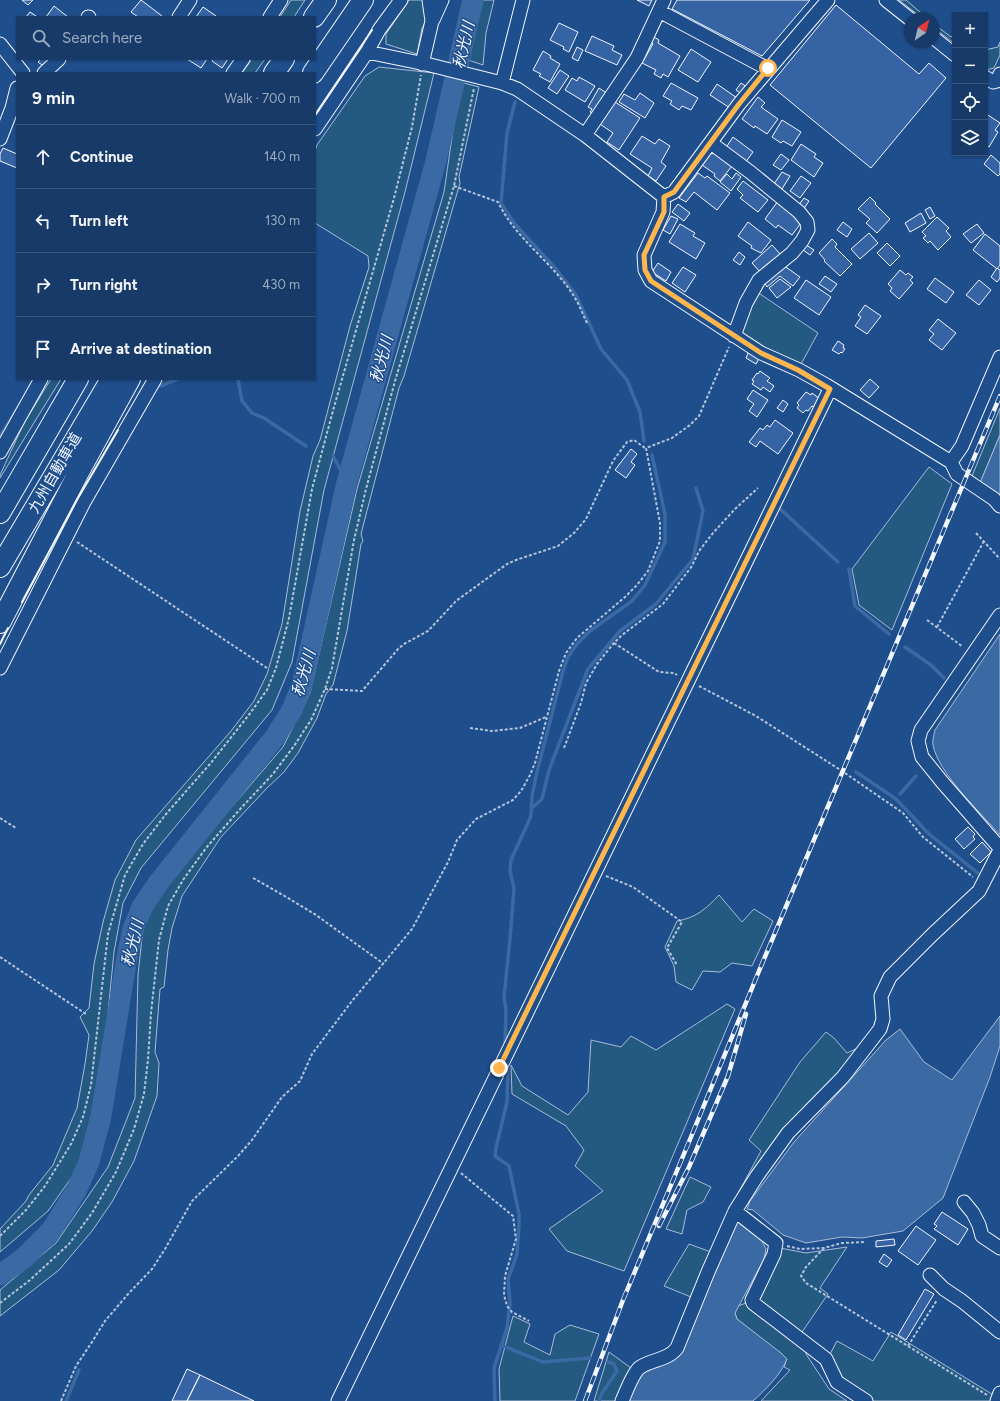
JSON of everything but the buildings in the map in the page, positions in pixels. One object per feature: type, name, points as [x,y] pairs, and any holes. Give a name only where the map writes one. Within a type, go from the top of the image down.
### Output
[{"type":"highway","points":[[315,16],[326,0]]},
{"type":"highway","points":[[314,72],[363,0]]},
{"type":"highway","points":[[275,72],[283,60]]},
{"type":"highway","name":"九州自動車道","points":[[0,513],[77,380]]},
{"type":"highway","name":"九州自動車道","points":[[0,567],[110,380]]},
{"type":"highway","points":[[0,624],[80,470],[129,380]]},
{"type":"street","points":[[180,16],[190,0]]},
{"type":"street","points":[[271,16],[281,0]]},
{"type":"street","points":[[316,128],[367,52],[379,30],[401,0]]},
{"type":"street","points":[[426,64],[432,21],[430,0]]},
{"type":"street","points":[[432,21],[442,0]]},
{"type":"street","points":[[502,83],[523,0]]},
{"type":"street","points":[[664,197],[674,192],[739,104],[768,68],[828,0]]},
{"type":"street","points":[[886,0],[904,14]]},
{"type":"street","points":[[585,135],[638,58],[661,6],[768,68]]},
{"type":"street","points":[[940,43],[952,53]]},
{"type":"street","points":[[0,44],[22,72]]},
{"type":"street","points":[[367,52],[426,64],[502,83],[517,89],[585,135],[664,197]]},
{"type":"street","points":[[45,72],[58,60]]},
{"type":"street","points":[[234,72],[241,60]]},
{"type":"street","points":[[988,79],[993,82],[997,80],[1000,74]]},
{"type":"street","points":[[0,139],[14,110],[16,95]]},
{"type":"street","points":[[711,143],[750,172],[799,212],[806,222],[808,230],[802,241],[792,253],[759,280],[746,303],[734,336]]},
{"type":"street","points":[[664,197],[664,212],[644,255],[645,270],[651,281],[761,353],[798,370],[951,462],[957,474],[994,499],[1000,506]]},
{"type":"street","points":[[951,462],[962,446],[1000,357]]},
{"type":"street","points":[[0,452],[40,380]]},
{"type":"street","points":[[0,668],[84,502],[154,380]]},
{"type":"street","points":[[338,1401],[830,389]]},
{"type":"street","points":[[622,1401],[640,1367],[672,1354],[677,1348],[735,1211],[757,1176],[788,1133],[843,1077],[880,1029],[884,1019],[881,996],[890,977],[979,890],[1000,849],[922,757],[918,741],[921,730],[1000,615]]},
{"type":"street","points":[[964,1202],[973,1213],[979,1225],[982,1236],[1000,1248]]},
{"type":"street","points":[[735,1211],[776,1243],[774,1254],[752,1300],[753,1303],[826,1359],[837,1382],[866,1401]]},
{"type":"street","points":[[930,1275],[944,1289],[962,1301],[1000,1332]]},
{"type":"path","points":[[0,1236],[26,1210],[45,1186],[71,1144],[83,1117],[91,1085],[108,934],[125,875],[143,844],[166,814],[210,764],[267,690],[276,668],[289,618],[312,489],[394,198],[426,64]]},
{"type":"path","points":[[0,1303],[30,1280],[69,1244],[92,1213],[116,1172],[134,1129],[144,1094],[148,1060],[150,1012],[159,940],[168,906],[183,880],[206,848],[273,774],[294,746],[311,720],[325,689],[332,668],[354,540],[379,439],[454,186],[473,76]]},
{"type":"path","points":[[454,186],[498,202],[512,226],[557,274],[576,298],[587,323]]},
{"type":"path","points":[[646,448],[672,438],[690,425],[699,416],[734,336]]},
{"type":"path","points":[[61,1401],[76,1366],[105,1322],[129,1293],[152,1269],[192,1202],[252,1140],[282,1097],[300,1080],[312,1054],[352,1001],[412,929],[448,862],[457,840],[476,819],[513,800],[521,791],[535,763],[559,671],[566,653],[577,638],[637,585],[648,571],[660,541],[660,523],[646,448],[634,440],[627,442],[613,461],[586,519],[564,542],[558,546],[508,564],[462,595],[428,631],[404,644],[398,649],[362,691],[325,689]]},
{"type":"path","points":[[564,748],[581,703],[586,683],[597,664],[614,643],[663,604],[692,566],[713,533],[735,509],[758,488]]},
{"type":"path","points":[[976,533],[1000,559]]},
{"type":"path","points":[[67,536],[267,668]]},
{"type":"path","points":[[936,627],[984,541]]},
{"type":"path","points":[[927,620],[973,654]]},
{"type":"path","points":[[614,643],[640,662],[659,672],[674,673],[756,716],[842,772],[903,813],[923,837],[983,884]]},
{"type":"path","points":[[470,728],[492,731],[520,728],[547,717]]},
{"type":"path","points":[[0,818],[16,828]]},
{"type":"path","points":[[596,872],[633,887],[682,922],[668,948],[678,965]]},
{"type":"path","points":[[252,878],[316,915],[384,964]]},
{"type":"path","points":[[0,957],[86,1014]]},
{"type":"path","points":[[452,1166],[513,1216],[516,1239],[505,1276],[504,1295],[507,1306],[512,1312],[529,1321]]},
{"type":"path","points":[[776,1243],[800,1249],[824,1248],[842,1243],[866,1242]]},
{"type":"path","points":[[824,1248],[806,1267],[801,1276],[806,1283],[908,1346],[996,1397]]},
{"type":"path","points":[[908,1346],[944,1289]]},
{"type":"shaded area","points":[[291,0],[305,0],[295,16],[281,16]]},
{"type":"shaded area","points":[[409,0],[437,0],[422,28],[417,54],[386,44],[386,34]]},
{"type":"shaded area","points":[[483,0],[494,0],[486,33],[483,65],[468,60]]},
{"type":"shaded area","points":[[899,0],[906,0],[920,12],[914,12]]},
{"type":"shaded area","points":[[940,29],[952,36],[952,42],[940,33]]},
{"type":"shaded area","points":[[1000,42],[1000,55],[994,68],[988,70],[988,49],[998,47]]},
{"type":"shaded area","points":[[251,60],[264,60],[256,72],[243,72]]},
{"type":"shaded area","points":[[379,67],[434,73],[405,192],[324,490],[292,662],[272,710],[141,868],[123,903],[114,952],[99,1104],[81,1164],[48,1211],[0,1252],[0,1229],[26,1201],[29,1195],[53,1165],[77,1108],[89,1035],[80,1017],[89,1008],[94,964],[103,922],[115,880],[136,840],[231,731],[254,701],[267,674],[282,624],[300,511],[313,456],[320,440],[350,326],[369,267],[368,256],[316,224],[316,148],[365,76]]},
{"type":"shaded area","points":[[460,82],[479,87],[459,177],[460,183],[404,376],[399,388],[361,534],[363,541],[361,544],[347,631],[333,685],[326,694],[317,718],[298,753],[284,772],[221,837],[182,896],[172,928],[164,987],[160,989],[155,1052],[159,1063],[157,1096],[134,1161],[112,1202],[92,1231],[59,1270],[0,1316],[0,1290],[56,1243],[108,1167],[135,1098],[138,975],[143,928],[163,887],[283,747],[310,693],[357,489],[444,192]]},
{"type":"shaded area","points":[[757,292],[818,333],[801,364],[745,338],[742,330]]},
{"type":"shaded area","points":[[50,380],[60,380],[0,478],[0,475],[24,423]]},
{"type":"shaded area","points":[[1000,408],[1000,435],[980,483],[972,476]]},
{"type":"shaded area","points":[[1000,435],[1000,499],[980,483]]},
{"type":"shaded area","points":[[929,467],[952,484],[892,630],[859,605],[852,569]]},
{"type":"shaded area","points":[[1000,634],[1000,835],[951,780],[937,756],[933,742],[935,730]]},
{"type":"shaded area","points":[[719,895],[742,922],[754,909],[773,921],[752,966],[732,963],[720,972],[703,971],[692,990],[676,982],[674,966],[665,947],[677,921],[690,918],[701,912]]},
{"type":"shaded area","points":[[727,1004],[735,1009],[624,1271],[567,1251],[549,1229],[603,1191],[575,1166],[584,1150],[566,1126],[512,1094],[511,1065],[522,1086],[568,1115],[588,1092],[591,1040],[621,1047],[631,1036],[656,1050]]},
{"type":"shaded area","points":[[1000,1016],[1000,1046],[990,1077],[943,1198],[903,1231],[862,1238],[842,1237],[806,1243],[783,1235],[753,1210],[747,1209],[750,1201],[794,1142],[886,1040],[900,1029],[924,1062],[952,1080]]},
{"type":"shaded area","points":[[826,1032],[834,1038],[847,1053],[860,1047],[737,1195],[761,1151],[749,1140],[800,1062]]},
{"type":"shaded area","points":[[690,1177],[711,1187],[703,1202],[687,1210],[682,1234],[666,1229]]},
{"type":"shaded area","points":[[739,1221],[762,1241],[766,1249],[764,1259],[735,1313],[737,1319],[787,1359],[781,1371],[768,1387],[753,1401],[626,1401],[641,1371],[676,1358],[683,1348],[735,1224]]},
{"type":"shaded area","points":[[689,1244],[711,1252],[691,1297],[664,1286]]},
{"type":"shaded area","points":[[847,1247],[820,1288],[828,1294],[800,1335],[756,1301],[780,1248],[806,1253]]},
{"type":"shaded area","points":[[746,1303],[806,1348],[806,1354],[829,1389],[847,1401],[761,1401],[790,1370],[784,1367],[787,1359],[737,1319],[735,1313],[738,1306]]},
{"type":"shaded area","points":[[513,1316],[530,1324],[524,1342],[550,1355],[555,1334],[570,1325],[599,1334],[575,1401],[500,1401],[499,1369]]},
{"type":"shaded area","points":[[891,1332],[995,1396],[993,1401],[872,1401],[839,1380],[829,1356],[837,1341],[873,1361]]},
{"type":"shaded area","points":[[609,1352],[631,1368],[617,1401],[594,1401]]},
{"type":"waterway","name":"秋光川","points":[[0,1275],[24,1258],[51,1231],[76,1191],[89,1162],[101,1116],[127,957],[133,929],[142,907],[159,882],[275,737],[292,710],[302,685],[347,482],[436,161],[473,0]]},
{"type":"waterway","points":[[515,102],[507,133],[501,203],[514,223],[556,269],[576,295],[601,349],[627,380],[640,412],[644,441]]},
{"type":"waterway","points":[[160,386],[175,380]]},
{"type":"waterway","points":[[238,380],[242,401],[252,413],[264,418],[306,446]]},
{"type":"waterway","points":[[0,436],[22,401]]},
{"type":"waterway","points":[[505,1044],[506,1010],[504,997],[514,888],[510,871],[511,860],[531,816],[532,796],[537,772],[568,657],[577,644],[590,631],[632,601],[645,585],[665,542],[665,514],[652,455]]},
{"type":"waterway","points":[[333,456],[347,482]]},
{"type":"waterway","points":[[532,808],[542,799],[549,770],[588,669],[620,631],[656,604],[693,559],[703,511],[696,488]]},
{"type":"waterway","points":[[779,508],[838,562]]},
{"type":"waterway","points":[[849,569],[855,606],[889,634]]},
{"type":"waterway","points":[[905,647],[931,665],[944,678]]},
{"type":"waterway","points":[[856,772],[896,799],[929,834],[979,874]]},
{"type":"waterway","points":[[900,794],[916,776]]},
{"type":"waterway","points":[[495,1401],[494,1368],[507,1328],[510,1303],[508,1279],[517,1254],[519,1226],[519,1214],[509,1166],[495,1156],[507,1102],[508,1069]]},
{"type":"waterway","points":[[501,1345],[543,1362],[590,1358]]},
{"type":"waterway","points":[[599,1401],[602,1393],[617,1371],[614,1364],[608,1362]]},
{"type":"waterway","points":[[66,1401],[79,1370]]},
{"type":"railway","points":[[585,1401],[623,1300],[1000,396]]},
{"type":"railway","points":[[659,1226],[689,1167],[728,1076],[746,1014]]},
{"type":"wall","points":[[316,114],[372,30]]},
{"type":"wall","points":[[22,602],[78,498],[118,430]]},
{"type":"wall","points":[[0,644],[8,628]]},
{"type":"route","points":[[499,1068],[596,872],[830,389],[826,385],[798,370],[761,353],[651,281],[645,270],[644,255],[664,212],[664,197],[674,192],[739,104],[768,68]]}]
